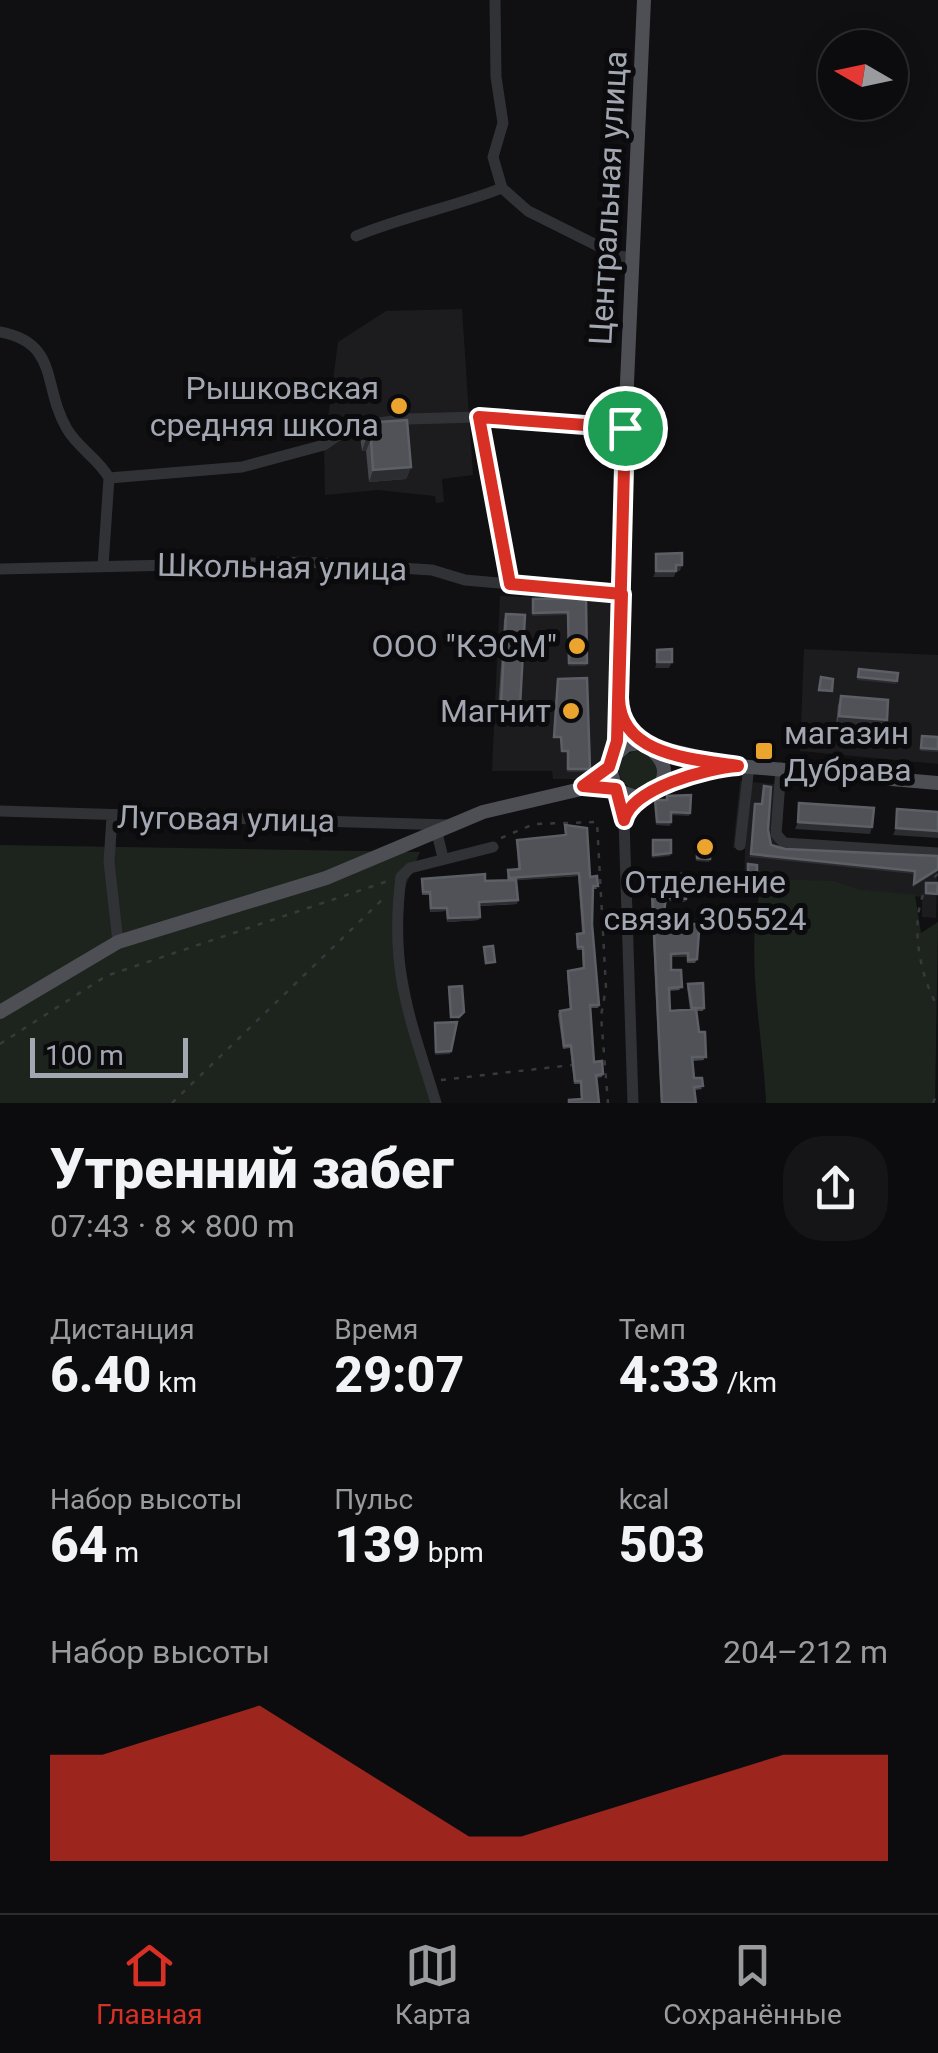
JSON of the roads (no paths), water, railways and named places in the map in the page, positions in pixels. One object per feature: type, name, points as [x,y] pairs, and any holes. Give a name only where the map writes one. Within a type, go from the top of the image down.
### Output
[{"type":"main road","name":"Центральная улица","points":[[614,757],[644,0]]},
{"type":"main road","points":[[619,698],[626,727],[650,746],[665,768],[656,792]]},
{"type":"main road","points":[[0,1012],[118,942],[326,878],[508,804],[583,786],[603,776],[627,745],[650,746],[744,766],[938,782]]},
{"type":"main road","points":[[614,757],[610,777],[616,789]]},
{"type":"main road","points":[[583,786],[616,789],[640,798],[706,770],[744,766]]},
{"type":"street","points":[[495,0],[496,77],[503,123],[493,157],[502,188],[528,212],[618,256],[633,258]]},
{"type":"street","points":[[356,236],[407,215],[464,203],[502,188]]},
{"type":"street","points":[[0,332],[24,336],[38,349],[68,430],[109,478],[102,566]]},
{"type":"street","points":[[109,478],[242,466],[324,444],[350,426],[366,423],[479,417],[625,428]]},
{"type":"street","name":"Школьная улица","points":[[0,569],[305,562],[432,570],[465,580],[622,594]]},
{"type":"street","points":[[740,845],[744,766]]},
{"type":"street","points":[[781,768],[776,834],[784,843],[938,854]]},
{"type":"street","points":[[616,789],[624,820],[633,1103]]},
{"type":"street","points":[[624,820],[630,806],[640,798]]},
{"type":"street","name":"Луговая улица","points":[[0,811],[453,826]]},
{"type":"street","points":[[112,817],[109,862],[118,942]]},
{"type":"street","points":[[438,833],[443,858]]},
{"type":"street","points":[[436,1103],[404,1004],[398,955],[400,880],[410,868],[493,847]]},
{"type":"place","name":"Рышковская средняя школа","points":[[399,406]]},
{"type":"place","name":"ООО \"КЭСМ\"","points":[[577,646]]},
{"type":"place","name":"Магнит","points":[[571,711]]},
{"type":"place","name":"магазин Дубрава","points":[[764,751]]},
{"type":"place","name":"Отделение связи 305524","points":[[705,847]]}]
